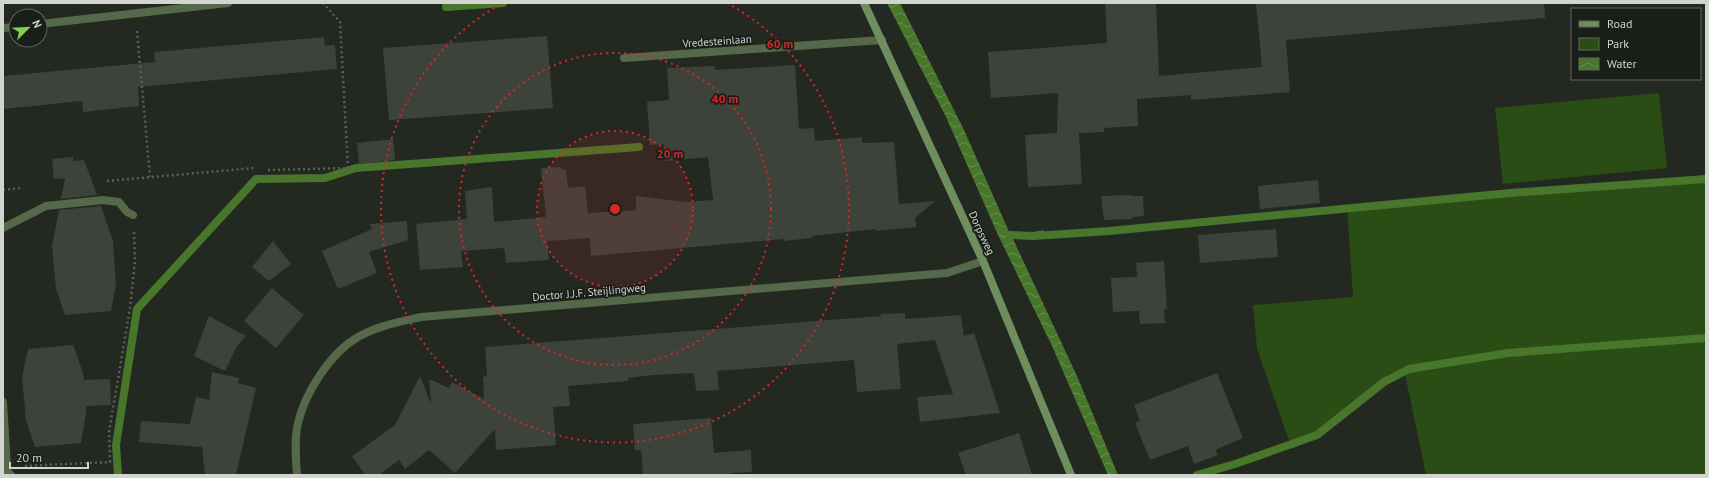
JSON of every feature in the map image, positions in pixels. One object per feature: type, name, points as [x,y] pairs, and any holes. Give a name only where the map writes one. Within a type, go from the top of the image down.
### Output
[{"type":"street","points":[[48,23],[228,3]]},
{"type":"street","name":"Dorpsweg","points":[[864,3],[983,261],[1072,475]]},
{"type":"street","name":"Vredesteinlaan","points":[[624,58],[882,40]]},
{"type":"street","points":[[3,228],[46,206],[103,200],[119,202],[127,212],[133,216]]},
{"type":"street","name":"Doctor J.J.F. Steijlingweg","points":[[297,475],[295,456],[297,424],[307,396],[336,354],[357,338],[387,325],[421,317],[948,273],[983,261]]},
{"type":"street","points":[[3,402],[7,471],[11,475]]},
{"type":"path","points":[[268,170],[348,168],[340,22],[323,3]]},
{"type":"path","points":[[136,14],[150,177]]},
{"type":"path","points":[[105,181],[254,168]]},
{"type":"path","points":[[3,190],[23,188]]},
{"type":"path","points":[[7,467],[110,462],[109,432],[130,308],[136,261],[133,216]]},
{"type":"green space","points":[[1659,93],[1667,168],[1503,184],[1495,108]]},
{"type":"green space","points":[[1706,175],[1706,475],[1426,475],[1405,374],[1357,401],[1305,443],[1292,449],[1257,349],[1253,305],[1353,297],[1347,206],[1668,182]]},
{"type":"water","points":[[887,3],[900,3],[964,130],[1011,236],[1044,230],[1043,233],[1013,239],[1077,376],[1118,475],[1108,475],[1052,346],[998,235],[946,117]]},
{"type":"building","points":[[1105,3],[1156,3],[1159,76],[1262,67],[1256,3],[1544,3],[1545,18],[1286,40],[1290,92],[1191,100],[1191,95],[1137,99],[1138,126],[1104,128],[1104,132],[1079,133],[1082,184],[1028,187],[1025,135],[1057,133],[1058,93],[991,98],[988,52],[1107,43]]},
{"type":"building","points":[[547,36],[553,108],[389,120],[383,48]]},
{"type":"building","points":[[324,37],[325,46],[335,45],[337,69],[138,87],[139,106],[83,112],[82,101],[3,109],[3,76],[155,62],[154,52]]},
{"type":"building","points":[[795,65],[799,129],[814,128],[815,141],[862,137],[862,143],[894,142],[899,204],[935,201],[915,218],[916,227],[876,231],[876,229],[811,236],[812,238],[784,241],[784,239],[591,256],[590,238],[547,241],[549,260],[506,263],[504,248],[461,251],[463,267],[420,270],[416,224],[467,219],[465,191],[492,187],[494,222],[546,217],[541,168],[561,167],[562,170],[566,170],[568,188],[585,186],[588,213],[636,210],[636,196],[686,202],[713,200],[708,157],[665,161],[664,144],[650,145],[647,102],[669,100],[667,68],[715,66],[715,70]]},
{"type":"building","points":[[393,139],[395,160],[359,164],[357,143]]},
{"type":"building","points":[[73,157],[73,161],[84,160],[97,195],[61,199],[65,178],[54,179],[52,159]]},
{"type":"building","points":[[1318,180],[1320,203],[1260,209],[1258,186]]},
{"type":"building","points":[[1131,195],[1130,196],[1143,196],[1144,216],[1132,217],[1132,219],[1104,220],[1101,196]]},
{"type":"building","points":[[101,206],[113,241],[116,284],[111,311],[65,315],[56,289],[52,246],[59,210]]},
{"type":"building","points":[[407,221],[408,240],[369,252],[377,273],[338,289],[322,251],[372,229],[370,224]]},
{"type":"building","points":[[1276,229],[1278,257],[1200,263],[1198,235]]},
{"type":"building","points":[[273,241],[291,264],[269,281],[252,267]]},
{"type":"building","points":[[1164,261],[1167,309],[1164,309],[1165,323],[1140,324],[1139,311],[1113,312],[1111,278],[1137,277],[1136,263]]},
{"type":"building","points":[[272,288],[304,315],[276,348],[244,321]]},
{"type":"building","points":[[905,313],[905,319],[961,315],[964,336],[974,333],[1000,413],[920,422],[917,397],[953,394],[935,340],[897,344],[901,389],[857,392],[854,360],[717,371],[719,390],[696,391],[694,373],[628,378],[628,381],[568,386],[570,406],[553,407],[556,445],[496,450],[495,429],[455,473],[429,450],[405,469],[399,460],[379,475],[365,475],[352,456],[395,425],[420,376],[431,404],[429,379],[449,388],[452,382],[484,399],[483,377],[487,376],[485,347]]},
{"type":"building","points":[[209,316],[246,336],[237,346],[225,371],[194,356]]},
{"type":"building","points":[[73,345],[84,380],[110,379],[111,405],[86,406],[81,443],[35,447],[26,420],[22,377],[28,349]]},
{"type":"building","points":[[212,372],[239,378],[238,383],[256,388],[236,475],[205,475],[202,447],[139,442],[141,421],[190,424],[196,397],[209,400]]},
{"type":"building","points":[[1217,373],[1243,438],[1215,450],[1218,455],[1194,464],[1188,446],[1150,460],[1135,423],[1140,421],[1134,405]]},
{"type":"building","points":[[711,418],[714,453],[751,450],[752,472],[732,473],[732,475],[643,475],[641,450],[635,450],[633,424]]},
{"type":"building","points":[[1019,433],[1032,475],[966,475],[958,453]]},
{"type":"waterway","points":[[446,7],[503,3]]},
{"type":"waterway","points":[[118,475],[116,445],[137,309],[256,179],[325,178],[356,168],[639,147]]},
{"type":"waterway","points":[[1010,235],[1034,236],[1109,231],[1510,193],[1706,179]]},
{"type":"waterway","points":[[1197,475],[1235,464],[1317,435],[1384,382],[1409,369],[1508,353],[1706,338]]}]
